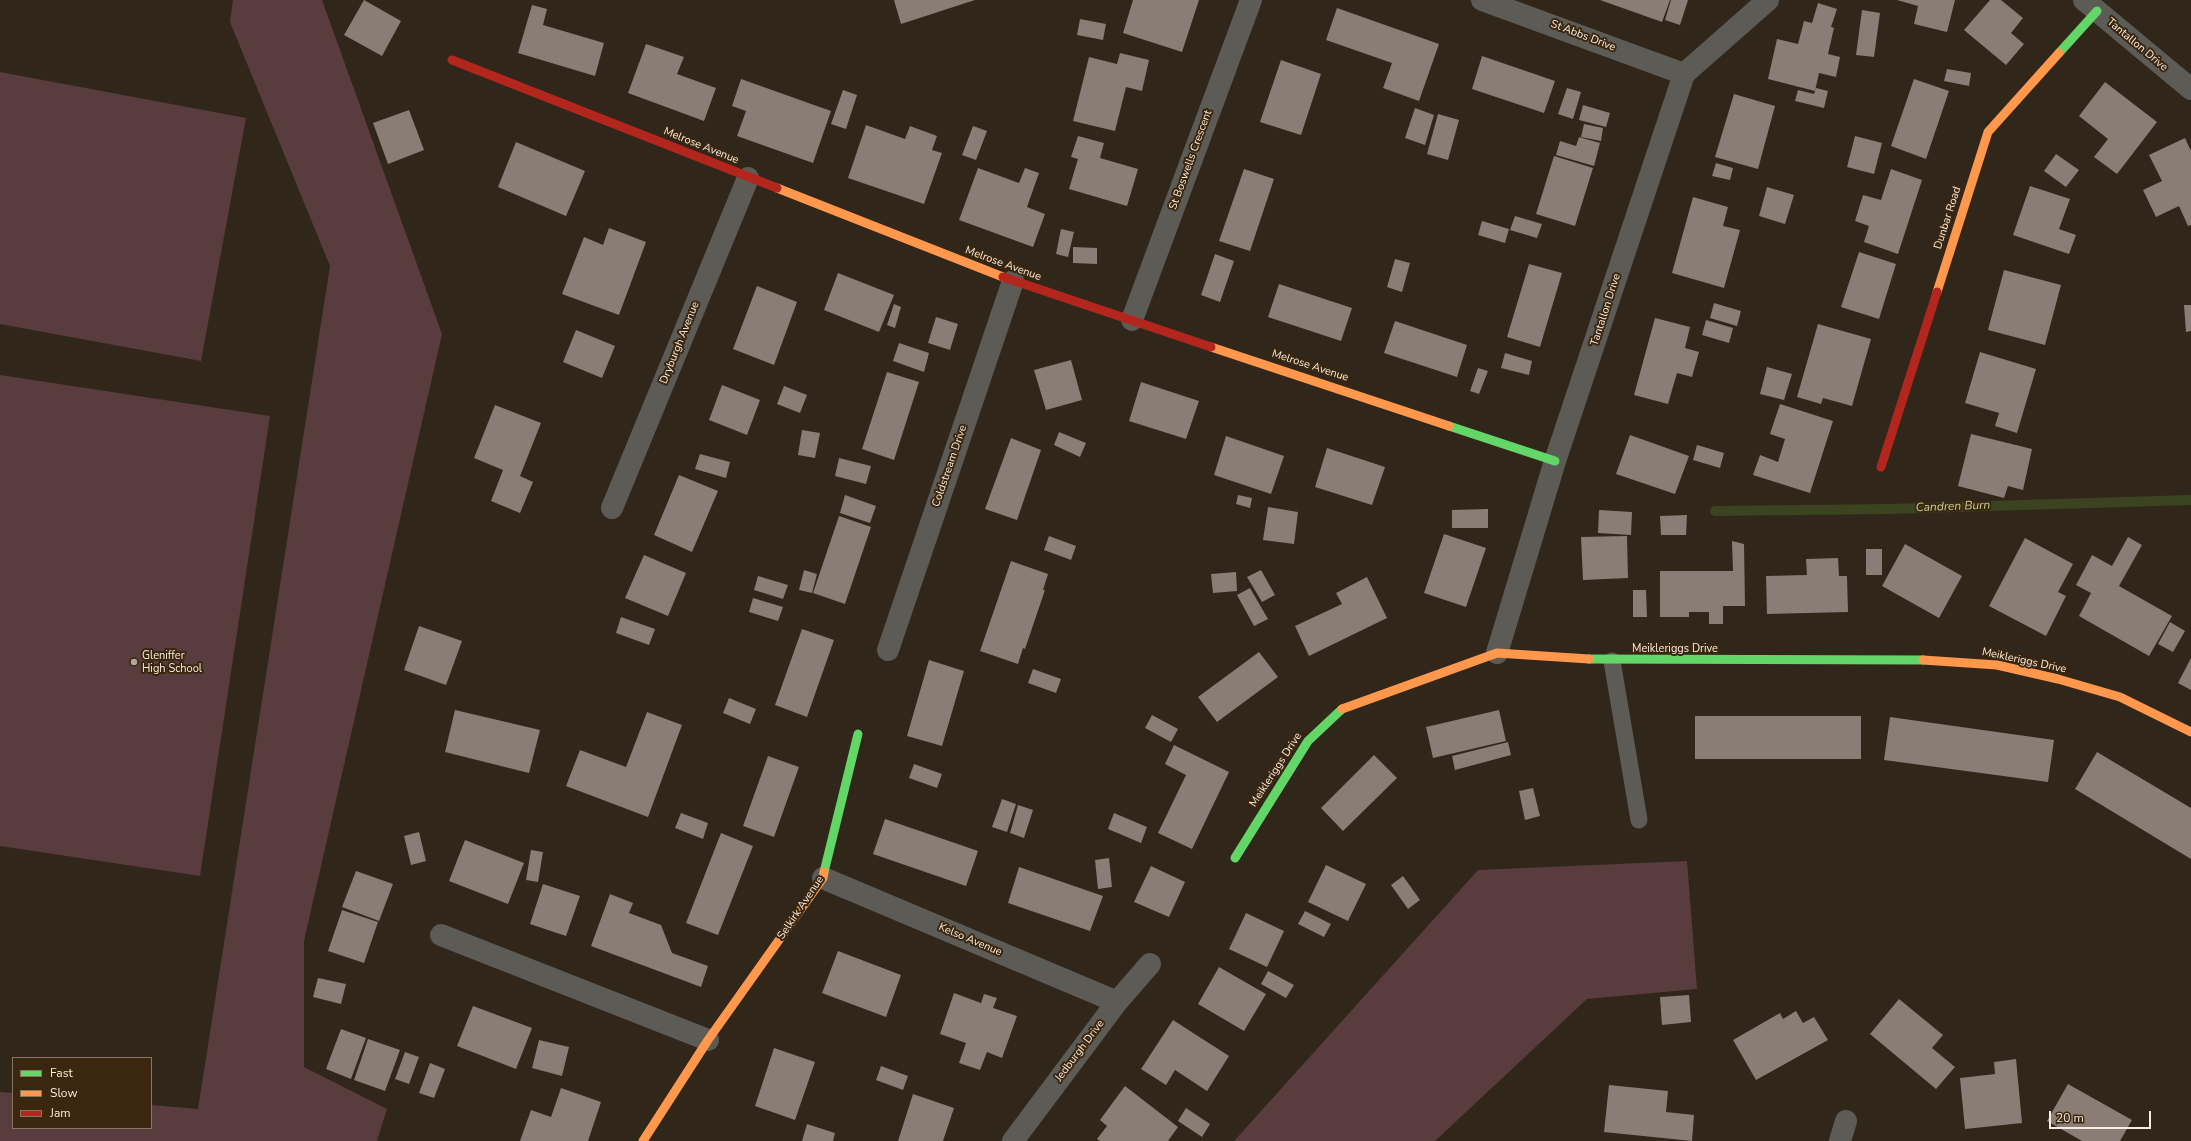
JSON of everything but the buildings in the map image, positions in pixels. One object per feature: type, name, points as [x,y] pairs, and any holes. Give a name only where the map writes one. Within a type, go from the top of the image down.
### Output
[{"type":"street","name":"St Boswells Crescent","points":[[1132,320],[1251,0]]},
{"type":"street","name":"St Abbs Drive","points":[[1482,0],[1527,7],[1684,74]]},
{"type":"street","points":[[1684,74],[1768,0]]},
{"type":"street","name":"Tantallon Drive","points":[[2090,5],[2191,89]]},
{"type":"street","name":"Dunbar Road","points":[[1881,467],[1988,132],[2090,5]]},
{"type":"street","name":"Melrose Avenue","points":[[452,60],[748,178],[1013,281],[1555,461]]},
{"type":"street","name":"Tantallon Drive","points":[[1497,653],[1555,461],[1684,74]]},
{"type":"street","name":"Dryburgh Avenue","points":[[612,508],[748,178]]},
{"type":"street","name":"Coldstream Drive","points":[[888,650],[1013,281]]},
{"type":"street","name":"Meikleriggs Drive","points":[[1235,858],[1308,741],[1344,707],[1497,653],[1612,661],[1941,660],[1997,665],[2058,679],[2120,698],[2191,732]]},
{"type":"street","name":"Selkirk Avenue","points":[[643,1141],[708,1040],[823,878],[858,734]]},
{"type":"street","name":"Kelso Avenue","points":[[823,878],[1117,1002]]},
{"type":"street","points":[[441,935],[708,1040]]},
{"type":"street","name":"Jedburgh Drive","points":[[1013,1141],[1117,1002],[1150,964]]},
{"type":"lane","points":[[1612,661],[1640,820]]},
{"type":"shaded area","points":[[233,0],[322,0],[442,334],[304,941],[304,1067],[387,1109],[377,1141],[0,1141],[0,1092],[12,1093],[12,1129],[152,1129],[152,1105],[198,1109],[330,266],[230,22]]},
{"type":"shaded area","points":[[0,72],[246,118],[201,361],[0,324]]},
{"type":"shaded area","points":[[0,375],[270,416],[200,876],[0,846]]},
{"type":"shaded area","points":[[1687,861],[1697,989],[1587,999],[1435,1141],[1234,1141],[1478,870]]},
{"type":"waterway","name":"Candren Burn","points":[[1715,511],[1888,509],[2191,500]]},
{"type":"traffic: fast","points":[[2059,53],[2097,11]]},
{"type":"traffic: fast","points":[[1449,426],[1555,461]]},
{"type":"traffic: fast","points":[[1589,659],[1923,660]]},
{"type":"traffic: fast","points":[[1235,858],[1308,741],[1342,709]]},
{"type":"traffic: fast","points":[[824,872],[858,734]]},
{"type":"traffic: slow","points":[[1937,292],[1988,132],[2059,53]]},
{"type":"traffic: slow","points":[[777,188],[1003,277]]},
{"type":"traffic: slow","points":[[1211,347],[1449,426]]},
{"type":"traffic: slow","points":[[1342,709],[1497,653],[1589,659]]},
{"type":"traffic: slow","points":[[1923,660],[1997,665],[2058,679],[2120,697],[2191,732]]},
{"type":"traffic: slow","points":[[643,1141],[708,1040],[823,878],[824,872]]},
{"type":"traffic: jam","points":[[452,60],[777,188]]},
{"type":"traffic: jam","points":[[1003,277],[1211,347]]},
{"type":"traffic: jam","points":[[1881,467],[1937,292]]},
{"type":"place","name":"Gleniffer High School","points":[[134,662]]}]
